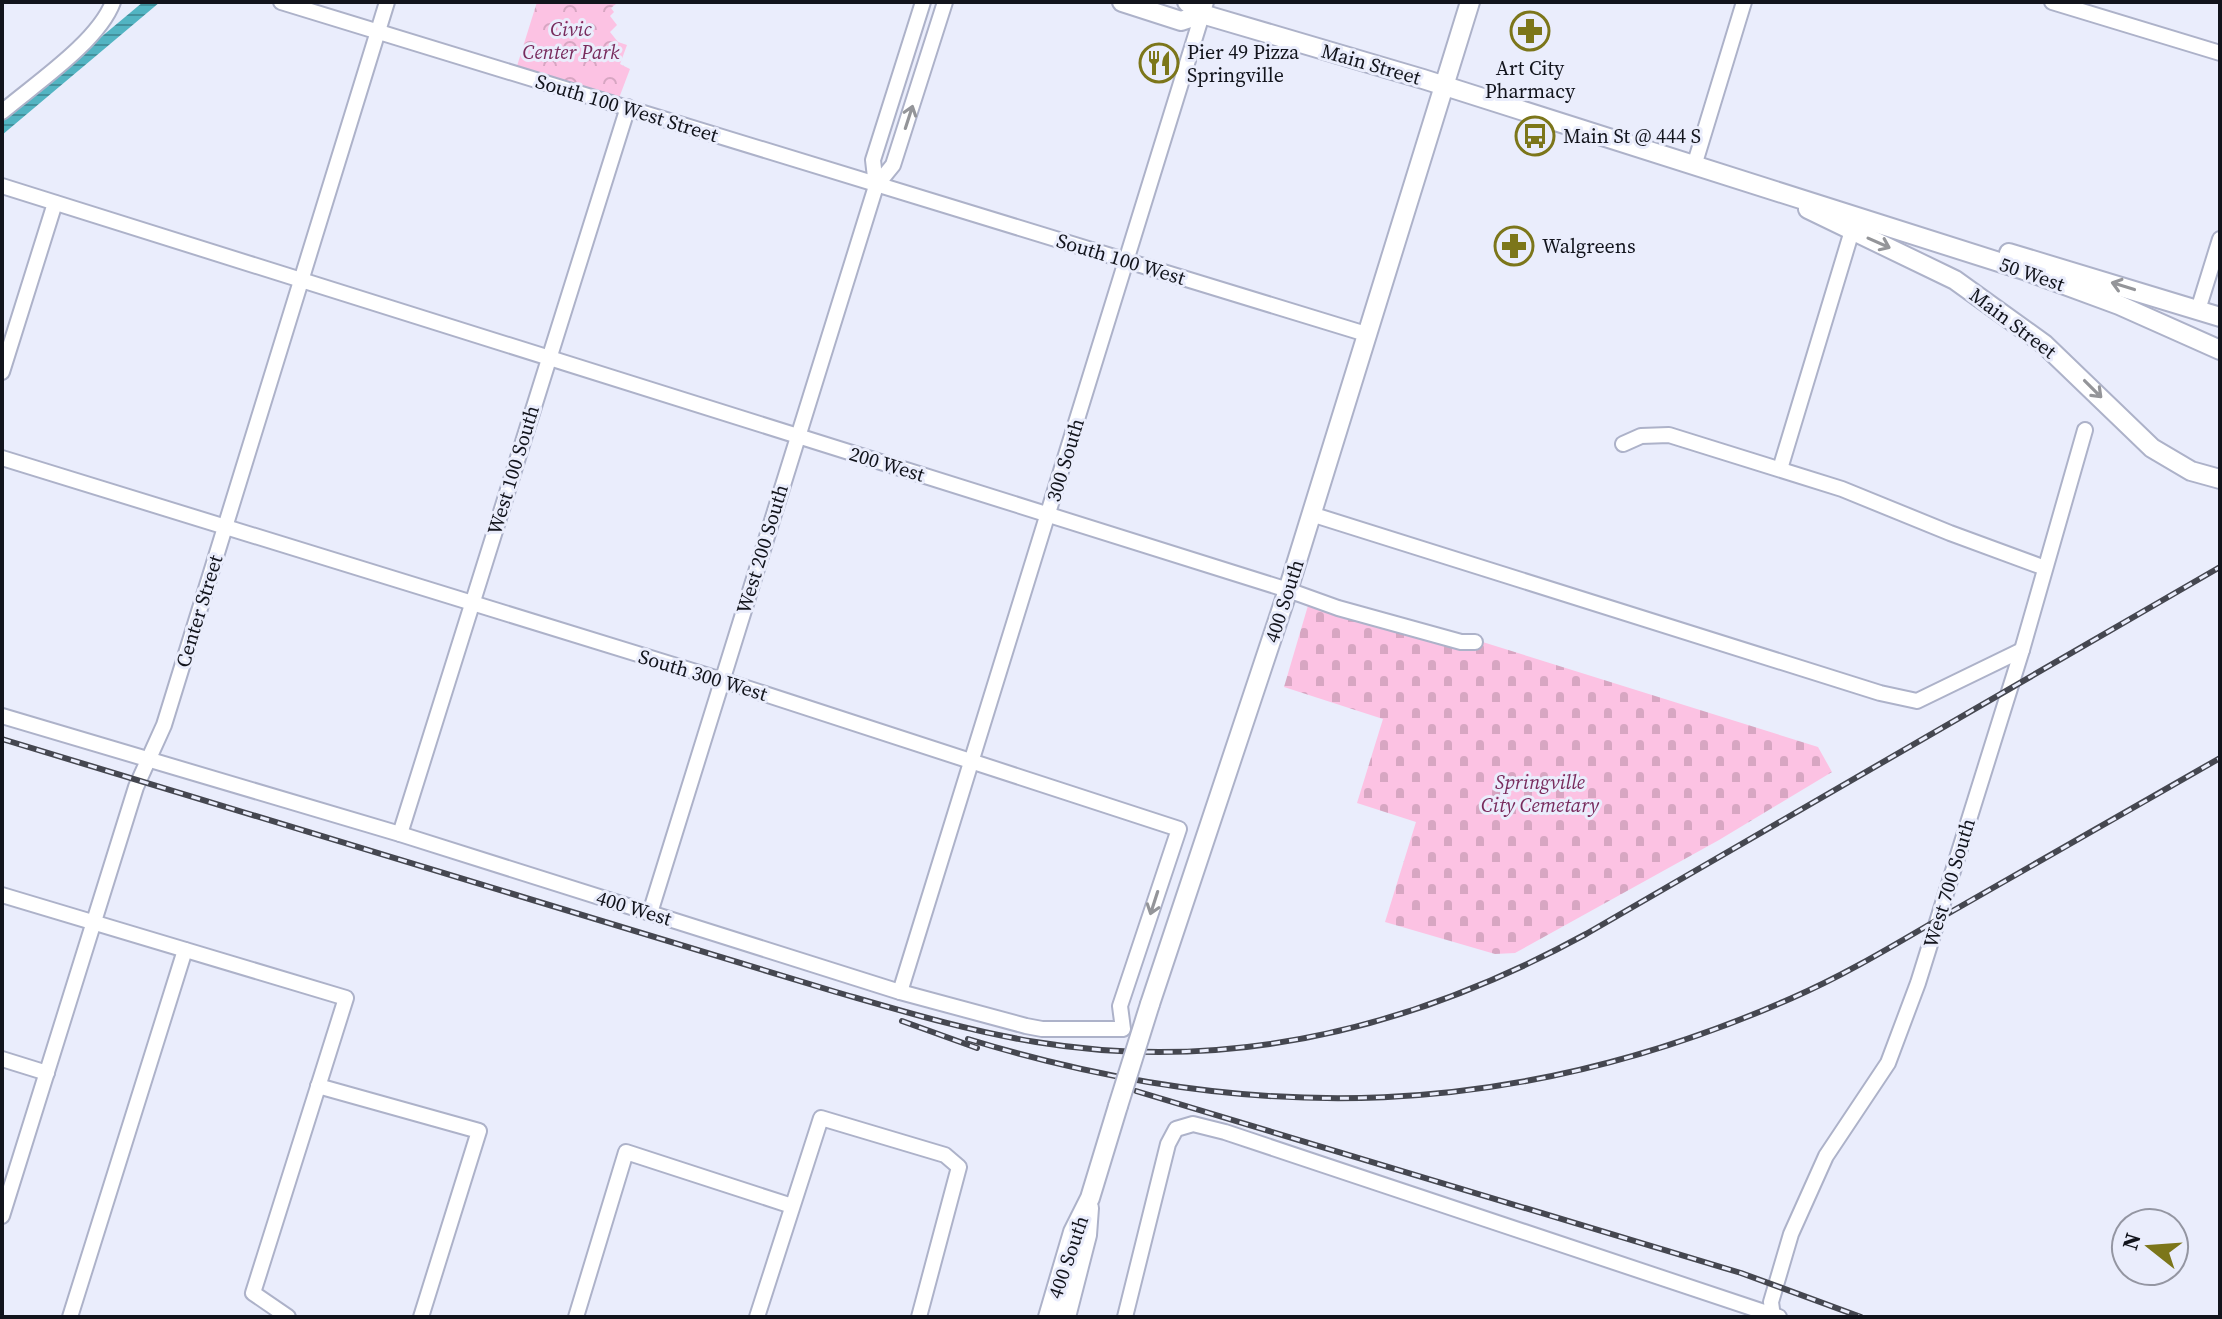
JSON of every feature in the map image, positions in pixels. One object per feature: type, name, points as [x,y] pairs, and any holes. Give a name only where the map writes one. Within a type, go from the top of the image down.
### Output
[{"type":"main road","name":"Main Street","points":[[1122,2],[1181,21],[1198,6],[1786,194],[1849,220],[1986,301],[2056,354],[2152,448],[2191,471],[2220,479]]},
{"type":"main road","name":"400 South","points":[[1048,1317],[1073,1232],[1090,1198],[1150,1004],[1288,590],[1470,2]]},
{"type":"main road","name":"Main Street","points":[[1849,220],[1873,212],[2220,317]]},
{"type":"main road","name":"50 West","points":[[1849,220],[2078,290],[2166,324],[2220,350]]},
{"type":"main road","name":"400 South","points":[[1066,1317],[1087,1235],[1090,1198]]},
{"type":"street","points":[[2,112],[94,34],[107,17],[113,2]]},
{"type":"street","name":"South 100 West Street","points":[[281,2],[876,186]]},
{"type":"street","name":"Center Street","points":[[2,1216],[136,787],[164,725],[387,2]]},
{"type":"street","points":[[876,186],[873,160],[923,2]]},
{"type":"street","points":[[876,186],[893,165],[945,2]]},
{"type":"street","points":[[1694,166],[1744,2]]},
{"type":"street","points":[[2052,2],[2220,53]]},
{"type":"street","name":"300 South","points":[[900,992],[1049,515],[1198,6]]},
{"type":"street","name":"West 100 South","points":[[400,834],[628,107]]},
{"type":"street","name":"200 West","points":[[2,186],[1338,608],[1461,642],[1475,642]]},
{"type":"street","name":"South 100 West","points":[[876,186],[1366,334]]},
{"type":"street","name":"West 200 South","points":[[650,913],[876,186]]},
{"type":"street","points":[[2,372],[55,203]]},
{"type":"street","points":[[1780,469],[1849,220]]},
{"type":"street","points":[[2198,310],[2220,239]]},
{"type":"street","name":"West 700 South","points":[[1775,1316],[1771,1302],[1791,1234],[1826,1156],[1888,1063],[1918,983],[2022,650],[2085,430]]},
{"type":"street","points":[[1623,444],[1641,436],[1669,435],[1842,489],[2045,568]]},
{"type":"street","name":"South 300 West","points":[[2,458],[722,680],[1179,829],[1120,1006],[1123,1029]]},
{"type":"street","points":[[1311,514],[1880,693],[1917,701],[2022,650]]},
{"type":"street","name":"400 West","points":[[2,716],[400,834],[900,992],[1034,1028],[1123,1029]]},
{"type":"street","points":[[2,895],[346,998],[253,1293],[288,1317]]},
{"type":"street","points":[[70,1317],[185,950]]},
{"type":"street","points":[[2,1059],[47,1073]]},
{"type":"street","points":[[318,1086],[479,1131],[421,1317]]},
{"type":"street","points":[[757,1317],[821,1118],[945,1155],[959,1167],[919,1317]]},
{"type":"street","points":[[1125,1317],[1168,1144],[1176,1129],[1193,1124],[1225,1132],[1775,1316]]},
{"type":"street","points":[[576,1317],[626,1152],[792,1206]]},
{"type":"green space","name":"Civic Center Park","points":[[537,2],[616,4],[611,8],[614,12],[610,16],[617,25],[610,32],[618,42],[627,45],[620,64],[630,69],[619,98],[517,66]]},
{"type":"green space","name":"Springville City Cemetary","points":[[1312,592],[1818,747],[1832,772],[1719,840],[1515,953],[1495,954],[1385,922],[1416,822],[1357,803],[1383,719],[1284,687]]},
{"type":"water","points":[[143,2],[160,2],[2,135],[2,120]]},
{"type":"railway","points":[[2,739],[910,1013],[1036,1042],[1108,1050],[1180,1052],[1250,1046],[1320,1035],[1456,995],[1522,967],[1586,934],[2220,567]]},
{"type":"railway","points":[[968,1039],[1074,1068],[1179,1087],[1282,1097],[1384,1097],[1485,1088],[1587,1068],[1689,1038],[1814,988],[1879,954],[2220,758]]},
{"type":"railway","points":[[902,1021],[977,1048]]},
{"type":"railway","points":[[1136,1091],[1741,1273],[1861,1317]]},
{"type":"place","name":"Art City Pharmacy","points":[[1530,31]]},
{"type":"place","name":"Pier 49 Pizza Springville","points":[[1159,63]]},
{"type":"place","name":"Main St @ 444 S","points":[[1535,136]]},
{"type":"place","name":"Walgreens","points":[[1514,246]]}]
